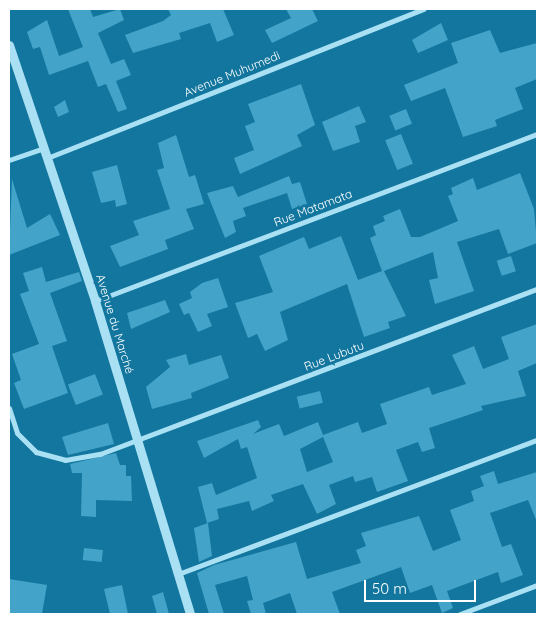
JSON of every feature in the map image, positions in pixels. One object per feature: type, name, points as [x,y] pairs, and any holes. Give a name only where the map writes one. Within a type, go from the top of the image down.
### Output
[{"type":"street","name":"Avenue Muhumedi","points":[[47,158],[422,9]]},
{"type":"street","name":"Avenue du Marché","points":[[9,45],[95,301],[190,614]]},
{"type":"street","name":"Rue Matamata","points":[[95,301],[537,134]]},
{"type":"street","points":[[9,160],[43,148]]},
{"type":"street","name":"Rue Lubutu","points":[[9,408],[26,445],[50,456],[65,460],[100,454],[138,442],[537,289]]},
{"type":"street","points":[[178,574],[537,440]]},
{"type":"street","points":[[460,614],[537,585]]},
{"type":"building","points":[[68,9],[90,9],[93,17],[120,9],[124,20],[98,33],[111,64],[124,59],[131,75],[116,81],[127,109],[118,112],[106,84],[98,87],[88,61],[49,75],[40,47],[33,49],[27,32],[47,20],[59,56],[83,47]]},
{"type":"building","points":[[168,9],[223,9],[234,35],[217,42],[210,23],[179,33],[181,39],[133,53],[125,35],[163,21],[171,15]]},
{"type":"building","points":[[286,9],[312,9],[318,21],[272,43],[265,30],[291,18]]},
{"type":"building","points":[[441,23],[448,40],[418,53],[412,40]]},
{"type":"building","points":[[490,30],[500,53],[537,43],[537,79],[515,88],[523,109],[495,120],[497,126],[463,137],[445,88],[411,101],[404,85],[458,63],[451,43]]},
{"type":"building","points":[[301,84],[315,125],[297,135],[302,146],[240,174],[234,158],[254,150],[245,126],[255,122],[248,104]]},
{"type":"building","points":[[65,100],[69,112],[58,117],[54,107]]},
{"type":"building","points":[[359,106],[366,122],[355,126],[360,142],[333,151],[322,122]]},
{"type":"building","points":[[406,109],[412,124],[395,131],[389,116]]},
{"type":"building","points":[[401,134],[413,164],[397,170],[385,140]]},
{"type":"building","points":[[176,135],[189,177],[195,175],[204,204],[186,209],[194,229],[165,240],[168,249],[120,267],[110,246],[139,235],[133,221],[170,209],[157,170],[164,168],[158,143]]},
{"type":"building","points":[[117,165],[127,204],[116,207],[115,200],[101,203],[92,172]]},
{"type":"building","points":[[520,173],[534,209],[537,243],[508,254],[499,229],[457,242],[474,291],[435,304],[429,280],[438,278],[433,252],[384,271],[406,316],[388,322],[390,328],[364,337],[347,284],[280,312],[288,340],[265,351],[257,334],[248,338],[235,303],[273,292],[259,256],[304,237],[309,249],[341,236],[358,280],[382,271],[370,238],[376,235],[373,226],[385,221],[383,216],[400,209],[411,237],[420,237],[458,221],[448,196],[453,194],[451,188],[473,178],[477,190]]},
{"type":"building","points":[[289,176],[292,184],[300,182],[307,204],[292,209],[287,193],[243,208],[246,216],[233,221],[236,232],[225,238],[207,193],[233,186],[238,197]]},
{"type":"building","points":[[12,179],[27,228],[50,214],[60,235],[9,255]]},
{"type":"building","points":[[511,256],[516,271],[502,276],[497,261]]},
{"type":"building","points":[[42,267],[46,282],[79,272],[82,281],[50,293],[67,341],[52,346],[68,393],[24,409],[14,383],[21,380],[12,354],[39,344],[20,294],[29,291],[23,273]]},
{"type":"building","points":[[218,278],[228,307],[207,314],[212,326],[198,332],[189,313],[184,315],[179,304],[192,298],[190,292],[202,283]]},
{"type":"building","points":[[165,300],[170,312],[131,329],[127,313]]},
{"type":"building","points":[[537,324],[537,363],[518,371],[526,396],[481,406],[483,410],[429,428],[435,448],[422,452],[418,442],[396,450],[408,481],[377,492],[372,477],[355,482],[353,476],[329,485],[336,504],[317,514],[303,484],[271,495],[274,501],[252,511],[249,501],[217,509],[219,519],[207,523],[198,487],[212,483],[216,495],[257,478],[247,447],[241,449],[238,439],[204,458],[197,441],[258,420],[261,427],[253,434],[279,424],[284,436],[318,422],[323,435],[358,422],[362,433],[387,424],[380,404],[429,387],[432,395],[466,384],[452,355],[474,346],[483,369],[509,359],[501,337]],"holes":[[[323,437],[333,462],[307,472],[300,449]]]},
{"type":"building","points":[[186,354],[189,365],[221,355],[229,378],[191,393],[192,398],[152,409],[146,387],[170,367],[166,360]]},
{"type":"building","points":[[95,374],[103,395],[76,405],[68,384]]},
{"type":"building","points":[[320,391],[323,403],[300,408],[297,397]]},
{"type":"building","points":[[108,423],[114,444],[68,455],[62,437]]},
{"type":"building","points":[[116,453],[120,465],[126,465],[126,476],[131,476],[132,501],[96,500],[96,517],[81,516],[82,473],[72,473],[70,464]]},
{"type":"building","points":[[494,471],[498,484],[537,472],[537,522],[528,500],[490,513],[502,547],[511,544],[523,575],[501,583],[498,572],[447,591],[453,608],[442,613],[432,585],[410,593],[401,567],[332,592],[340,614],[297,614],[290,593],[263,603],[266,614],[251,614],[247,601],[253,600],[247,576],[215,585],[224,614],[209,614],[197,573],[214,565],[296,542],[307,579],[361,563],[356,550],[366,546],[361,533],[419,516],[433,551],[461,540],[450,510],[474,501],[471,491],[484,486],[480,476]]},
{"type":"building","points":[[208,523],[212,556],[199,562],[194,528]]},
{"type":"building","points":[[84,548],[103,550],[102,562],[83,560]]},
{"type":"building","points":[[9,579],[47,585],[42,614],[9,614]]},
{"type":"building","points":[[122,585],[128,614],[110,614],[104,589]]},
{"type":"building","points":[[163,592],[169,614],[157,614],[152,596]]}]
